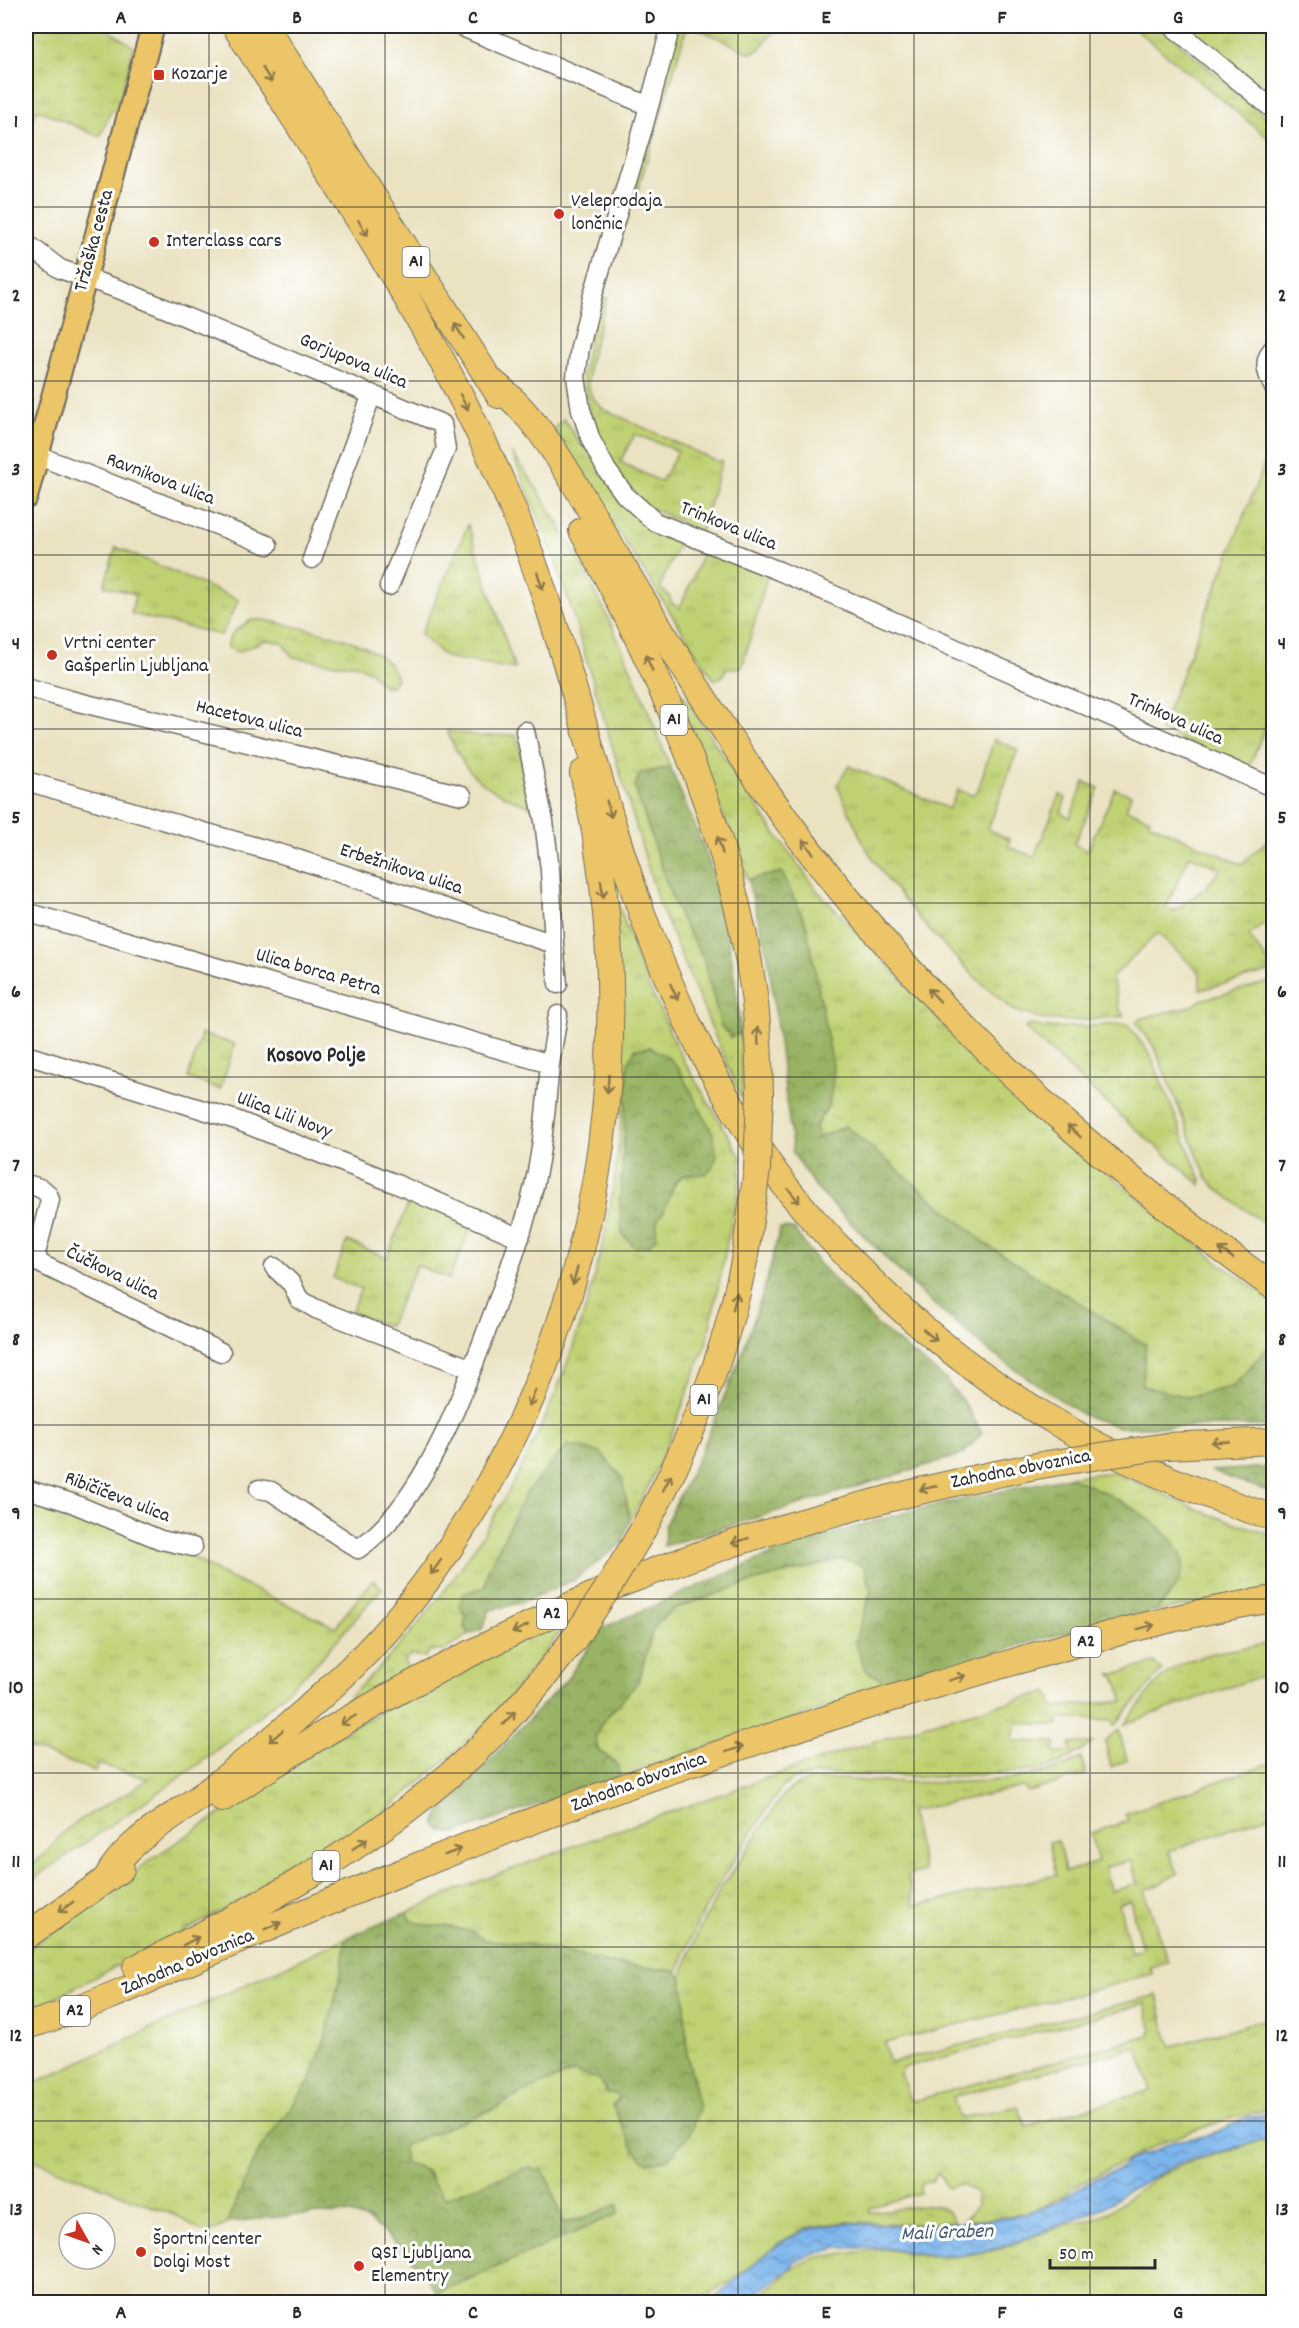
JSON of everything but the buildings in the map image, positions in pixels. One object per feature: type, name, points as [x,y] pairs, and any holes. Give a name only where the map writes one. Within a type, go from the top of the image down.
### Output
[{"type":"highway","name":"A1","points":[[26,1936],[106,1879],[114,1864],[126,1850],[269,1743],[351,1668],[383,1635],[430,1576],[472,1513],[508,1447],[540,1379],[566,1308],[586,1235],[600,1161],[608,1086],[610,1011],[607,936],[598,861],[578,754],[574,692],[538,573],[511,504],[465,402],[411,304],[235,26]]},
{"type":"highway","name":"A1","points":[[26,2024],[256,1907],[381,1830],[448,1777],[488,1740],[527,1698],[574,1639],[608,1588],[640,1535],[684,1448],[709,1388],[724,1343],[745,1256],[757,1169],[760,1094],[756,1010],[746,945],[728,871],[692,765],[649,661],[598,560],[556,487],[266,26]]},
{"type":"highway","points":[[490,380],[508,394],[539,429],[675,655],[727,733],[797,833],[873,927],[975,1038],[1084,1140],[1170,1211],[1274,1287]]},
{"type":"highway","points":[[574,692],[632,883],[672,988],[704,1056],[737,1114],[771,1167],[808,1213],[860,1270],[915,1321],[1003,1390],[1068,1431],[1133,1465],[1204,1494],[1274,1518]]},
{"type":"highway","name":"Zahodna obvoznica","points":[[106,1879],[237,1789],[354,1716],[483,1647],[589,1598],[704,1554],[826,1514],[942,1485],[1047,1464],[1167,1446],[1274,1441]]},
{"type":"highway","name":"Zahodna obvoznica","points":[[26,2024],[94,2003],[426,1863],[556,1812],[698,1761],[871,1704],[1045,1652],[1191,1616],[1274,1599]]},
{"type":"main road","name":"Tržaška cesta","points":[[26,497],[31,454],[86,277],[153,26]]},
{"type":"street","points":[[460,26],[649,106]]},
{"type":"street","name":"Trinkova ulica","points":[[672,26],[579,347],[576,377],[581,410],[591,440],[606,469],[625,495],[655,522],[790,576],[1274,788]]},
{"type":"street","points":[[1172,26],[1274,110]]},
{"type":"street","name":"Gorjupova ulica","points":[[26,243],[60,269],[86,277],[442,424],[446,449],[389,586]]},
{"type":"street","points":[[1274,347],[1267,355],[1266,367],[1274,388]]},
{"type":"street","points":[[312,559],[372,394]]},
{"type":"street","name":"Ravnikova ulica","points":[[31,454],[268,544]]},
{"type":"street","name":"Hacetova ulica","points":[[26,687],[70,700],[462,795]]},
{"type":"street","points":[[525,731],[544,821],[558,984]]},
{"type":"street","name":"Erbežnikova ulica","points":[[26,781],[288,856],[554,944]]},
{"type":"street","name":"Ulica borca Petra","points":[[26,912],[550,1064]]},
{"type":"street","points":[[259,1489],[271,1491],[358,1549],[371,1540],[401,1506],[423,1472],[453,1420],[520,1238],[534,1185],[558,1015]]},
{"type":"street","name":"Ulica Lili Novy","points":[[26,1055],[236,1120],[394,1183],[520,1238]]},
{"type":"street","name":"Čučkova ulica","points":[[26,1184],[45,1189],[50,1200],[36,1253],[39,1263],[221,1352]]},
{"type":"street","points":[[274,1268],[292,1284],[299,1299],[316,1309],[472,1369]]},
{"type":"street","name":"Ribičičeva ulica","points":[[26,1489],[81,1507],[161,1540],[193,1547]]},
{"type":"green space","points":[[26,26],[103,26],[134,47],[118,109],[111,111],[100,137],[37,109],[28,131],[26,130]]},
{"type":"green space","points":[[677,26],[687,26],[634,203],[627,200]]},
{"type":"green space","points":[[693,26],[779,26],[758,50],[750,53]]},
{"type":"green space","points":[[1132,26],[1159,26],[1273,123],[1273,142]]},
{"type":"green space","points":[[1187,26],[1273,26],[1273,98]]},
{"type":"green space","points":[[607,298],[589,363],[588,384],[592,397],[603,409],[716,461],[722,461],[701,532],[645,505],[626,488],[595,436],[582,375],[597,301]],"holes":[[[635,434],[678,451],[661,482],[620,462]]]},
{"type":"green space","points":[[564,419],[582,446],[587,443],[680,541],[660,587],[670,597],[671,603],[680,608],[702,556],[699,552],[702,546],[769,571],[742,667],[726,669],[723,676],[714,680],[554,428]]},
{"type":"green space","points":[[1273,442],[1273,709],[1248,770],[1160,730]]},
{"type":"green space","points":[[512,453],[537,489],[582,565],[638,685],[670,767],[640,774],[635,787],[668,887],[681,919],[703,958],[721,1026],[731,1037],[740,1033],[743,1102],[658,901],[570,604],[547,539]]},
{"type":"green space","points":[[468,525],[515,669],[445,657],[421,634]]},
{"type":"green space","points":[[116,547],[239,600],[221,635],[131,614],[135,594],[104,586]]},
{"type":"green space","points":[[251,620],[265,620],[320,632],[360,645],[377,654],[390,665],[397,679],[392,686],[383,686],[371,672],[356,664],[336,664],[293,657],[282,643],[266,640],[238,652],[228,648],[229,638],[238,628]]},
{"type":"green space","points":[[683,695],[774,832],[817,890],[973,1056],[1088,1157],[1222,1265],[1273,1301],[1273,1345],[1270,1345],[1232,1387],[1188,1397],[1142,1386],[987,1245],[845,1126],[817,1139],[815,1127],[829,1105],[782,872],[748,880],[679,703]]},
{"type":"green space","points":[[447,731],[480,736],[513,735],[517,737],[533,808],[502,795],[471,773]]},
{"type":"green space","points":[[994,739],[1018,750],[988,829],[1010,840],[1008,847],[1034,857],[1060,795],[1066,798],[1061,813],[1070,818],[1084,782],[1099,788],[1074,844],[1087,851],[1115,789],[1131,795],[1126,809],[1150,819],[1149,823],[1241,864],[1273,836],[1273,915],[1249,936],[1273,971],[1200,990],[1200,973],[1158,933],[1112,977],[1119,1008],[1124,1016],[1072,1021],[1039,1019],[1013,1010],[976,978],[926,927],[886,878],[864,845],[837,785],[849,766],[949,809],[958,790],[972,795],[978,790]],"holes":[[[1190,855],[1221,869],[1205,888],[1174,911],[1166,907]]]},
{"type":"green space","points":[[670,767],[709,861],[723,912],[739,1014],[740,1033],[731,1037],[721,1026],[703,958],[681,919],[668,887],[635,787],[640,774]]},
{"type":"green space","points":[[782,872],[807,926],[834,1072],[829,1105],[815,1126],[817,1138],[845,1126],[987,1245],[1146,1345],[1142,1386],[1188,1397],[1232,1387],[1270,1345],[1273,1345],[1273,1426],[1119,1427],[1083,1415],[991,1353],[925,1297],[815,1187],[793,1153],[768,957],[748,880]]},
{"type":"green space","points":[[612,882],[638,963],[682,1058],[741,1157],[740,1180],[707,1341],[670,1438],[630,1520],[621,1477],[601,1453],[488,1569],[485,1587],[460,1604],[466,1617],[464,1627],[469,1634],[444,1651],[431,1650],[424,1657],[411,1655],[404,1661],[409,1671],[348,1705],[346,1700],[403,1642],[454,1578],[498,1509],[536,1436],[568,1361],[593,1282],[611,1203],[621,1122]],"holes":[[[678,1068],[688,1087],[705,1174],[687,1174],[680,1178],[657,1220]]]},
{"type":"green space","points":[[1274,981],[1273,1230],[1216,1188],[1206,1176],[1155,1048],[1136,1022],[1139,1019],[1195,1005],[1201,1000]]},
{"type":"green space","points":[[1127,1024],[1150,1054],[1201,1180],[1201,1185],[1124,1119],[1025,1028],[1030,1025],[1046,1028]]},
{"type":"green space","points":[[201,1034],[235,1044],[220,1089],[188,1078]]},
{"type":"green space","points":[[650,1047],[669,1058],[678,1068],[712,1132],[717,1155],[713,1167],[705,1174],[684,1175],[675,1182],[664,1211],[657,1220],[656,1236],[650,1245],[635,1247],[622,1234],[620,1203],[628,1063],[635,1049]]},
{"type":"green space","points":[[411,1197],[473,1224],[449,1279],[417,1265],[389,1326],[351,1312],[361,1289],[333,1278],[347,1241],[387,1258]]},
{"type":"green space","points":[[780,1228],[794,1229],[818,1263],[877,1325],[945,1379],[965,1404],[982,1433],[963,1454],[664,1546],[665,1525],[701,1452],[742,1354],[767,1280]]},
{"type":"green space","points":[[567,1445],[601,1453],[622,1478],[630,1520],[622,1543],[574,1580],[520,1603],[490,1610],[482,1629],[469,1634],[464,1627],[466,1617],[460,1604],[464,1593],[485,1587],[488,1569],[526,1493]]},
{"type":"green space","points":[[1273,1467],[1273,1493],[1211,1471]]},
{"type":"green space","points":[[1113,1472],[1208,1514],[1273,1535],[1273,1590],[1155,1611],[1167,1599],[1178,1581],[1183,1564],[1173,1541],[1068,1477]]},
{"type":"green space","points":[[1068,1477],[1099,1490],[1136,1510],[1168,1536],[1178,1550],[1183,1564],[1181,1577],[1174,1590],[1155,1611],[1036,1640],[891,1686],[864,1669],[855,1641],[871,1592],[864,1566],[843,1559],[748,1583],[673,1609],[654,1626],[638,1682],[601,1724],[595,1737],[598,1750],[619,1766],[619,1777],[455,1833],[442,1832],[435,1824],[440,1813],[568,1678],[602,1628],[797,1543],[919,1509]]},
{"type":"green space","points":[[26,1495],[183,1551],[221,1574],[335,1627],[373,1580],[382,1588],[316,1664],[266,1710],[199,1764],[26,1884],[26,1867],[41,1858],[65,1831],[148,1779],[98,1764],[95,1771],[26,1747]]},
{"type":"green space","points":[[843,1559],[864,1566],[871,1592],[865,1609],[891,1686],[619,1777],[619,1766],[598,1749],[595,1737],[601,1724],[638,1682],[654,1626],[673,1609],[748,1583]]},
{"type":"green space","points":[[571,1618],[504,1705],[447,1759],[374,1821],[297,1870],[163,1943],[26,2012],[26,1951],[159,1854],[349,1729],[474,1660]]},
{"type":"green space","points":[[1273,1643],[1273,1672],[1125,1724],[1153,1688],[1173,1669],[1186,1662],[1215,1653]]},
{"type":"green space","points":[[1154,1663],[1162,1670],[1114,1726],[1113,1721],[1061,1718],[1058,1725],[1016,1723],[1013,1741],[1055,1742],[1055,1753],[1071,1752],[1070,1743],[1093,1743],[1061,1763],[1048,1768],[943,1777],[816,1774],[792,1780],[772,1801],[724,1876],[698,1922],[677,1971],[608,1963],[559,1950],[484,1940],[474,1932],[411,1921],[408,1912],[459,1889],[815,1761],[941,1720],[1048,1692],[1054,1707],[1124,1701],[1115,1677],[1111,1675]]},
{"type":"green space","points":[[1119,1730],[1127,1760],[1111,1767],[1105,1742]]},
{"type":"green space","points":[[1081,1758],[1086,1774],[1028,1792],[1023,1787],[910,1811],[924,1871],[908,1875],[914,1906],[1056,1875],[1049,1842],[1058,1840],[1065,1872],[1098,1862],[1091,1833],[1128,1821],[1125,1814],[1273,1762],[1273,1814],[1169,1851],[1178,1873],[1144,1890],[1168,1962],[1150,1967],[1152,1974],[884,2043],[890,2063],[1157,1995],[1166,2033],[1172,2046],[1273,2017],[1273,2108],[1225,2120],[1167,2140],[1075,2186],[1050,2203],[1037,2209],[1007,2216],[963,2222],[977,2205],[976,2193],[961,2184],[947,2188],[938,2173],[932,2182],[921,2183],[920,2193],[871,2207],[869,2212],[933,2205],[946,2211],[955,2222],[917,2224],[846,2222],[808,2227],[781,2242],[730,2282],[696,2302],[437,2302],[437,2293],[619,2213],[618,2205],[563,2223],[548,2179],[529,2167],[445,2198],[435,2188],[428,2171],[404,2163],[404,2145],[498,2107],[526,2090],[574,2072],[598,2079],[608,2093],[618,2094],[619,2099],[613,2106],[634,2150],[695,2086],[687,2055],[684,1990],[681,1977],[699,1930],[721,1889],[781,1798],[789,1790],[803,1782],[822,1779],[947,1783],[1008,1779],[1061,1768]],"holes":[[[1132,1861],[1137,1884],[1110,1891],[1105,1867]],[[1130,1900],[1142,1949],[1131,1953],[1119,1904]],[[1145,2004],[1152,2030],[1149,2035],[913,2101],[909,2099],[901,2074],[902,2068]],[[1137,2047],[1151,2090],[1026,2126],[1018,2106],[959,2118],[953,2097]]]},
{"type":"green space","points":[[408,1912],[411,1921],[474,1932],[485,1940],[559,1950],[608,1963],[677,1971],[684,1990],[687,2055],[699,2109],[690,2133],[668,2159],[648,2163],[636,2152],[612,2106],[619,2099],[618,2095],[608,2093],[598,2079],[574,2072],[527,2090],[498,2107],[404,2145],[404,2163],[425,2171],[445,2198],[529,2167],[535,2171],[542,2169],[548,2179],[563,2223],[586,2217],[617,2204],[619,2213],[437,2293],[410,2258],[387,2235],[363,2219],[350,2214],[302,2215],[227,2222],[259,2151],[310,2081],[326,2036],[341,1974],[346,1938]]},
{"type":"green space","points":[[346,1938],[341,1974],[326,2036],[310,2081],[259,2151],[227,2222],[221,2227],[209,2232],[197,2229],[179,2217],[26,2157],[26,2089],[34,2083]]},
{"type":"green space","points":[[1273,2137],[1273,2302],[753,2302],[797,2265],[819,2257],[885,2249],[924,2256],[957,2257],[1001,2249],[1069,2223],[1090,2220],[1109,2212],[1156,2178],[1184,2164]]},
{"type":"water","name":"Mali Graben","points":[[1273,2113],[1273,2137],[1180,2163],[1126,2192],[1104,2207],[1004,2247],[957,2256],[884,2248],[840,2248],[795,2261],[792,2267],[745,2302],[711,2302],[782,2242],[808,2229],[846,2223],[917,2226],[1002,2219],[1057,2202],[1097,2178],[1119,2169],[1129,2160],[1155,2151],[1173,2141],[1207,2136],[1247,2118]]},
{"type":"place","name":"Kozarje","points":[[159,75]]},
{"type":"place","name":"Veleprodaja lončnic","points":[[559,214]]},
{"type":"place","name":"Interclass cars","points":[[154,242]]},
{"type":"place","name":"Vrtni center Gašperlin Ljubljana","points":[[52,655]]},
{"type":"place","name":"Športni center Dolgi Most","points":[[141,2252]]},
{"type":"place","name":"QSI Ljubljana Elementry","points":[[359,2266]]},
{"type":"district","name":"Kosovo Polje","points":[[316,1057]]}]
